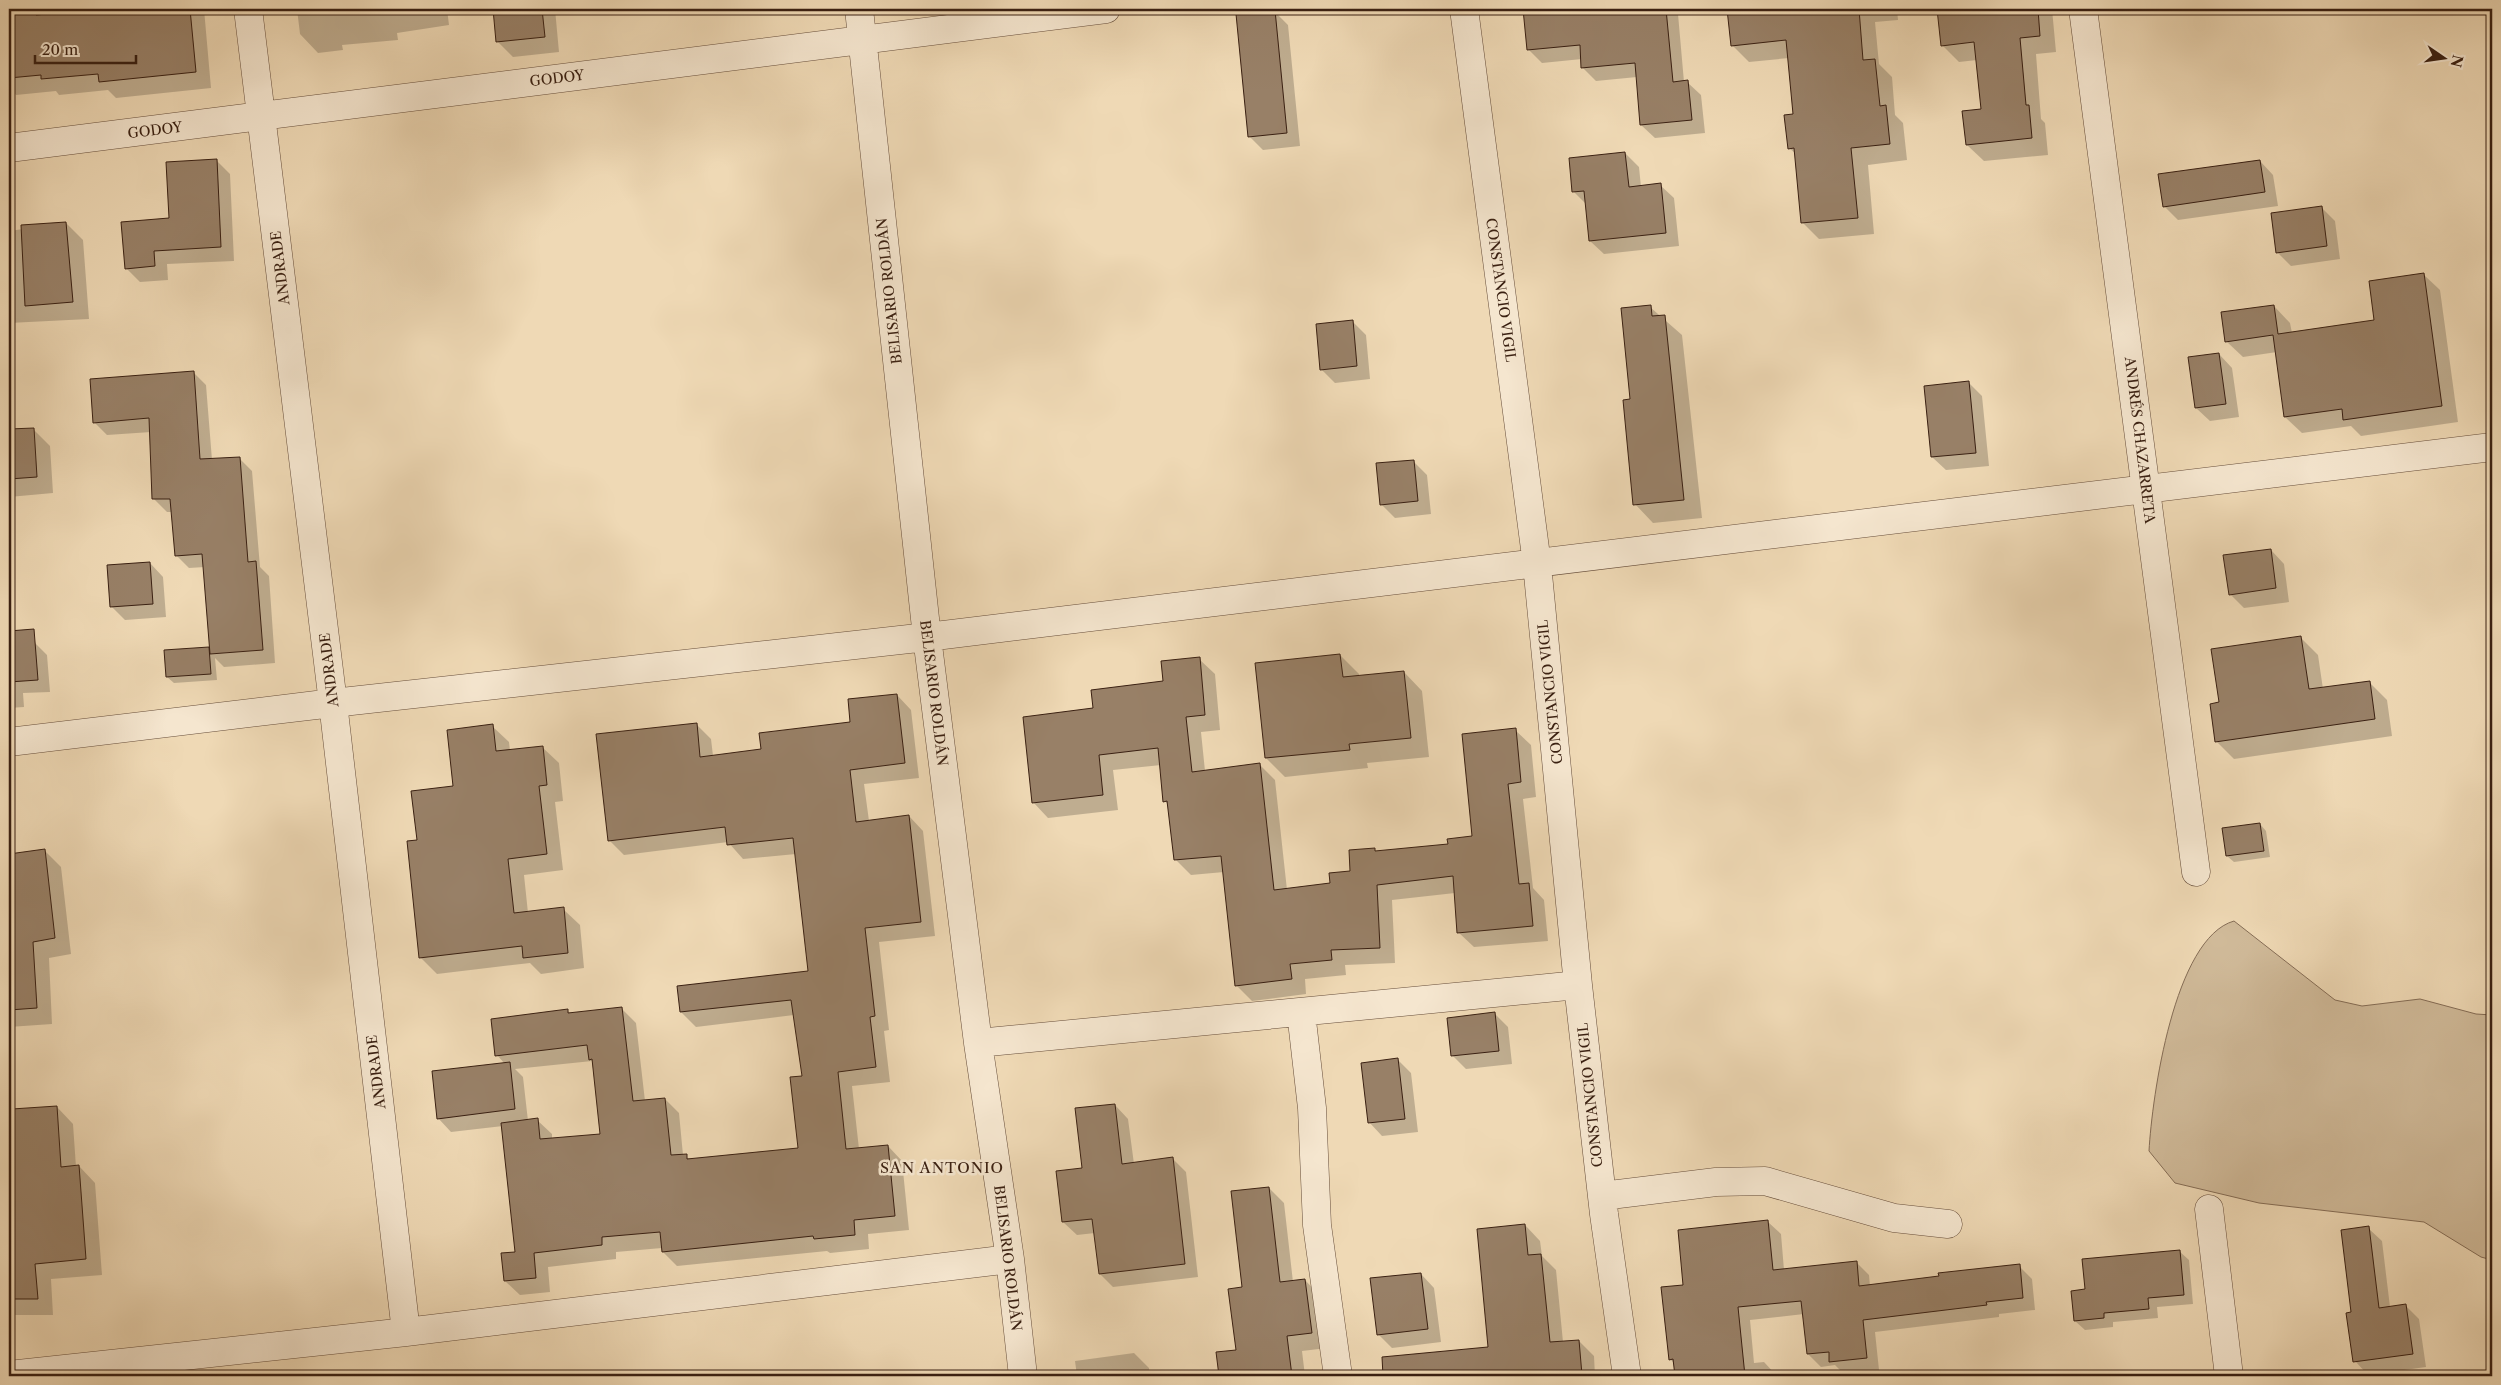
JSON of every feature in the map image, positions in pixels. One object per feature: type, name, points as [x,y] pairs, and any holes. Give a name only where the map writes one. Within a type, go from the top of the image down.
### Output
[{"type":"street","name":"ANDRADE","points":[[248,9],[333,702],[406,1332]]},
{"type":"street","name":"BELISARIO ROLDÁN","points":[[859,9],[927,637],[978,1043],[1010,1259],[1022,1376]]},
{"type":"street","name":"GODOY","points":[[9,148],[862,38],[1106,9]]},
{"type":"street","name":"CONSTANCIO VIGIL","points":[[1464,9],[1537,564],[1578,985],[1602,1196],[1627,1376]]},
{"type":"street","name":"ANDRÉS CHAZARRETA","points":[[2083,9],[2196,872]]},
{"type":"street","points":[[9,742],[333,702],[927,637],[2492,447]]},
{"type":"street","points":[[978,1043],[1578,985]]},
{"type":"street","points":[[1301,1012],[1312,1108],[1317,1225],[1338,1376]]},
{"type":"street","points":[[1602,1196],[1716,1182],[1765,1181],[1894,1218],[1948,1224]]},
{"type":"street","points":[[2209,1209],[2229,1376]]},
{"type":"street","points":[[9,1375],[406,1332],[1010,1259]]},
{"type":"shaded area","points":[[2234,921],[2335,1000],[2362,1006],[2420,999],[2476,1014],[2492,1015],[2492,1260],[2481,1257],[2424,1222],[2259,1203],[2175,1183],[2149,1151],[2161,1059],[2170,1022],[2182,987],[2196,957],[2213,934]]},
{"type":"building","points":[[9,9],[36,9],[36,15],[105,9],[190,9],[196,72],[99,82],[98,74],[41,79],[41,75],[9,78]]},
{"type":"building","points":[[493,9],[542,9],[545,37],[496,42]]},
{"type":"building","points":[[1523,9],[1666,9],[1673,82],[1688,80],[1692,120],[1640,125],[1635,63],[1581,68],[1580,45],[1527,50]]},
{"type":"building","points":[[1727,9],[1859,9],[1863,60],[1875,59],[1880,106],[1886,105],[1890,144],[1851,148],[1858,218],[1801,223],[1794,148],[1788,149],[1784,115],[1793,114],[1786,40],[1731,46]]},
{"type":"building","points":[[1937,9],[2038,9],[2040,36],[2020,38],[2026,105],[2029,105],[2032,138],[1966,145],[1962,111],[1981,109],[1974,42],[1941,46]]},
{"type":"building","points":[[1275,10],[1287,133],[1248,137],[1236,14]]},
{"type":"building","points":[[1625,152],[1629,187],[1661,183],[1666,233],[1589,241],[1584,191],[1572,192],[1569,158]]},
{"type":"building","points":[[217,159],[221,247],[154,251],[155,266],[125,269],[121,222],[169,218],[166,162]]},
{"type":"building","points":[[2260,160],[2265,192],[2163,207],[2158,174]]},
{"type":"building","points":[[2322,206],[2327,246],[2276,253],[2271,213]]},
{"type":"building","points":[[66,222],[73,302],[25,306],[21,225]]},
{"type":"building","points":[[2424,273],[2442,406],[2343,420],[2342,409],[2284,417],[2273,335],[2225,342],[2221,312],[2274,305],[2278,334],[2374,320],[2369,281]]},
{"type":"building","points":[[1651,305],[1652,316],[1665,315],[1684,500],[1633,505],[1623,400],[1630,399],[1621,308]]},
{"type":"building","points":[[1353,320],[1357,366],[1320,370],[1316,324]]},
{"type":"building","points":[[2219,353],[2226,404],[2195,408],[2188,357]]},
{"type":"building","points":[[194,371],[200,459],[240,457],[248,562],[256,561],[263,650],[210,654],[202,554],[175,556],[170,499],[152,499],[149,418],[93,423],[90,379]]},
{"type":"building","points":[[1969,381],[1976,453],[1931,457],[1924,386]]},
{"type":"building","points":[[34,428],[37,477],[9,479],[9,429]]},
{"type":"building","points":[[1414,460],[1418,501],[1380,505],[1376,463]]},
{"type":"building","points":[[2271,549],[2276,588],[2229,595],[2223,555]]},
{"type":"building","points":[[150,562],[153,604],[110,607],[107,565]]},
{"type":"building","points":[[34,629],[38,680],[9,682],[9,631]]},
{"type":"building","points":[[2301,636],[2309,689],[2370,681],[2375,719],[2215,742],[2210,704],[2219,702],[2211,649]]},
{"type":"building","points":[[209,647],[211,674],[166,677],[164,650]]},
{"type":"building","points":[[1340,654],[1343,677],[1404,671],[1411,738],[1349,744],[1350,750],[1265,758],[1255,663]]},
{"type":"building","points":[[1200,657],[1205,715],[1186,717],[1192,772],[1260,763],[1274,890],[1330,883],[1329,873],[1350,871],[1349,850],[1375,848],[1375,851],[1448,844],[1447,839],[1472,836],[1462,734],[1516,728],[1521,782],[1508,784],[1519,884],[1529,883],[1533,926],[1457,933],[1453,876],[1377,885],[1380,948],[1331,950],[1332,960],[1290,964],[1292,979],[1235,986],[1221,856],[1174,860],[1167,801],[1163,802],[1158,748],[1099,755],[1103,795],[1032,803],[1023,717],[1093,708],[1091,690],[1163,681],[1161,661]]},
{"type":"building","points":[[897,694],[905,763],[850,770],[856,822],[909,815],[921,922],[865,928],[875,1016],[870,1017],[876,1067],[838,1072],[846,1149],[888,1145],[895,1216],[854,1220],[855,1235],[814,1239],[813,1236],[662,1252],[660,1232],[602,1237],[602,1245],[534,1253],[536,1278],[504,1281],[501,1253],[515,1252],[501,1123],[538,1118],[540,1139],[600,1134],[592,1059],[589,1060],[587,1045],[495,1056],[491,1019],[568,1009],[568,1013],[622,1007],[633,1101],[665,1098],[671,1155],[687,1154],[687,1159],[798,1148],[790,1077],[802,1076],[791,1000],[680,1012],[677,986],[808,971],[793,838],[727,845],[725,827],[608,841],[596,734],[697,723],[700,757],[761,749],[759,733],[850,722],[848,699]]},
{"type":"building","points":[[493,724],[496,751],[543,746],[547,785],[539,786],[547,854],[508,859],[514,913],[564,907],[568,953],[523,958],[522,946],[419,958],[407,841],[417,840],[411,791],[453,786],[447,730]]},
{"type":"building","points":[[2260,823],[2264,851],[2226,856],[2222,828]]},
{"type":"building","points":[[45,849],[55,938],[33,942],[37,1008],[9,1010],[9,854]]},
{"type":"building","points":[[1495,1012],[1499,1051],[1451,1056],[1447,1018]]},
{"type":"building","points":[[1398,1058],[1405,1119],[1368,1123],[1361,1063]]},
{"type":"building","points":[[510,1062],[515,1109],[437,1119],[432,1071]]},
{"type":"building","points":[[1115,1104],[1122,1164],[1173,1157],[1185,1264],[1099,1274],[1092,1219],[1062,1222],[1056,1171],[1082,1168],[1075,1108]]},
{"type":"building","points":[[57,1106],[61,1167],[79,1165],[86,1259],[35,1264],[38,1299],[9,1299],[9,1171],[14,1170],[12,1109]]},
{"type":"building","points":[[1269,1187],[1280,1282],[1305,1279],[1312,1333],[1287,1336],[1292,1376],[1219,1376],[1216,1352],[1236,1350],[1228,1289],[1242,1287],[1231,1191]]},
{"type":"building","points":[[1768,1220],[1773,1270],[1857,1261],[1859,1286],[1939,1276],[1938,1273],[2020,1264],[2023,1298],[1986,1302],[1987,1305],[1863,1320],[1867,1358],[1829,1362],[1829,1352],[1807,1354],[1801,1301],[1738,1307],[1745,1376],[1675,1376],[1673,1359],[1669,1360],[1661,1287],[1683,1285],[1678,1230]]},
{"type":"building","points":[[1525,1224],[1528,1255],[1541,1254],[1550,1342],[1579,1340],[1582,1375],[1505,1376],[1505,1372],[1460,1376],[1383,1376],[1382,1357],[1488,1347],[1477,1229]]},
{"type":"building","points":[[2369,1226],[2379,1308],[2406,1304],[2413,1354],[2353,1362],[2346,1313],[2351,1312],[2341,1230]]},
{"type":"building","points":[[2180,1250],[2184,1295],[2148,1298],[2149,1309],[2104,1313],[2104,1318],[2074,1321],[2071,1291],[2085,1289],[2082,1259]]},
{"type":"building","points":[[1421,1273],[1428,1329],[1377,1335],[1370,1278]]},
{"type":"district","name":"SAN ANTONIO","points":[[942,1167]]}]
